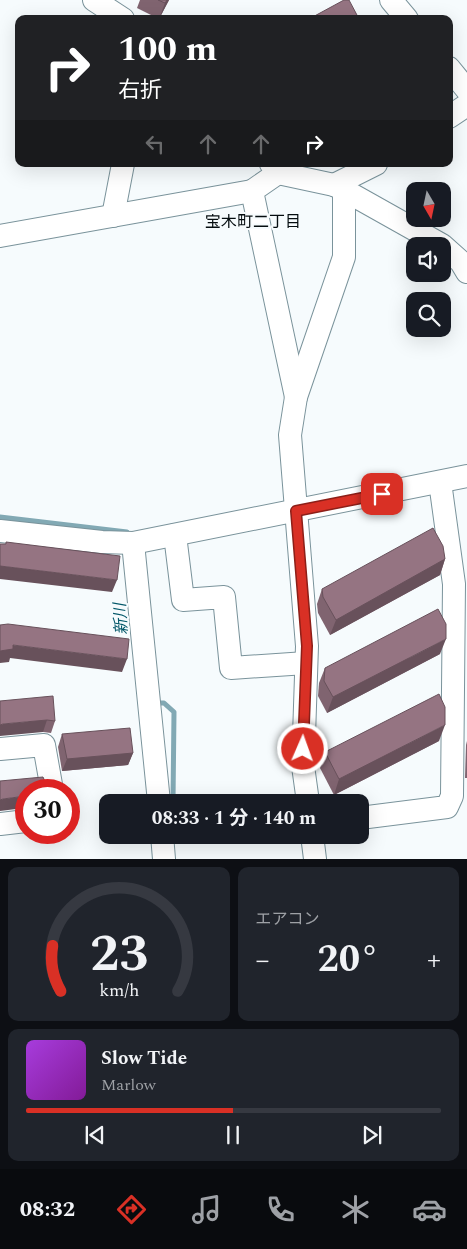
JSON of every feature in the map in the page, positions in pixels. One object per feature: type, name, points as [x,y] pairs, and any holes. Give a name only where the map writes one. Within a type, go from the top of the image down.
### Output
[{"type":"street","points":[[94,0],[117,15]]},
{"type":"street","points":[[391,0],[404,15]]},
{"type":"street","points":[[453,73],[467,90]]},
{"type":"street","points":[[453,114],[467,104]]},
{"type":"street","points":[[112,216],[122,167]]},
{"type":"street","points":[[339,187],[371,167]]},
{"type":"street","points":[[0,236],[252,191],[274,168],[339,187],[442,245],[461,262],[467,272]]},
{"type":"street","points":[[307,794],[303,766],[307,646],[290,436],[296,397],[344,257],[339,187]]},
{"type":"street","points":[[252,191],[296,397]]},
{"type":"street","points":[[0,531],[102,542],[133,543],[467,476]]},
{"type":"street","points":[[369,817],[447,807],[452,796],[461,716],[454,584],[440,482]]},
{"type":"street","points":[[175,535],[182,600],[224,597],[231,668],[306,663]]},
{"type":"street","points":[[133,543],[158,794]]},
{"type":"street","points":[[0,749],[44,745],[50,779]]},
{"type":"street","points":[[0,824],[15,822]]},
{"type":"street","points":[[163,844],[164,859]]},
{"type":"street","points":[[313,844],[315,859]]},
{"type":"building","points":[[344,0],[349,0],[357,15],[316,15]]},
{"type":"building","points":[[433,528],[443,546],[445,559],[336,620],[323,597],[322,589]]},
{"type":"building","points":[[6,542],[120,556],[117,580],[0,566],[0,544],[6,544]]},
{"type":"building","points":[[438,609],[446,624],[446,639],[333,697],[324,681],[325,668]]},
{"type":"building","points":[[8,624],[129,639],[127,659],[13,645],[13,649],[0,651],[0,625]]},
{"type":"building","points":[[439,694],[445,707],[445,725],[339,779],[325,752]]},
{"type":"building","points":[[53,696],[55,721],[47,720],[0,725],[0,701]]},
{"type":"building","points":[[130,728],[133,753],[67,759],[62,734]]},
{"type":"building","points":[[43,777],[44,779],[22,779]]},
{"type":"building","points":[[15,780],[15,797],[0,800],[0,781]]},
{"type":"waterway","name":"新川","points":[[0,517],[127,532],[127,536]]},
{"type":"waterway","name":"新川","points":[[154,703],[164,703],[174,712],[173,794]]},
{"type":"district","name":"宝木町二丁目","points":[[253,222]]},
{"type":"route","points":[[303,749],[307,646],[296,511],[382,494]]}]
